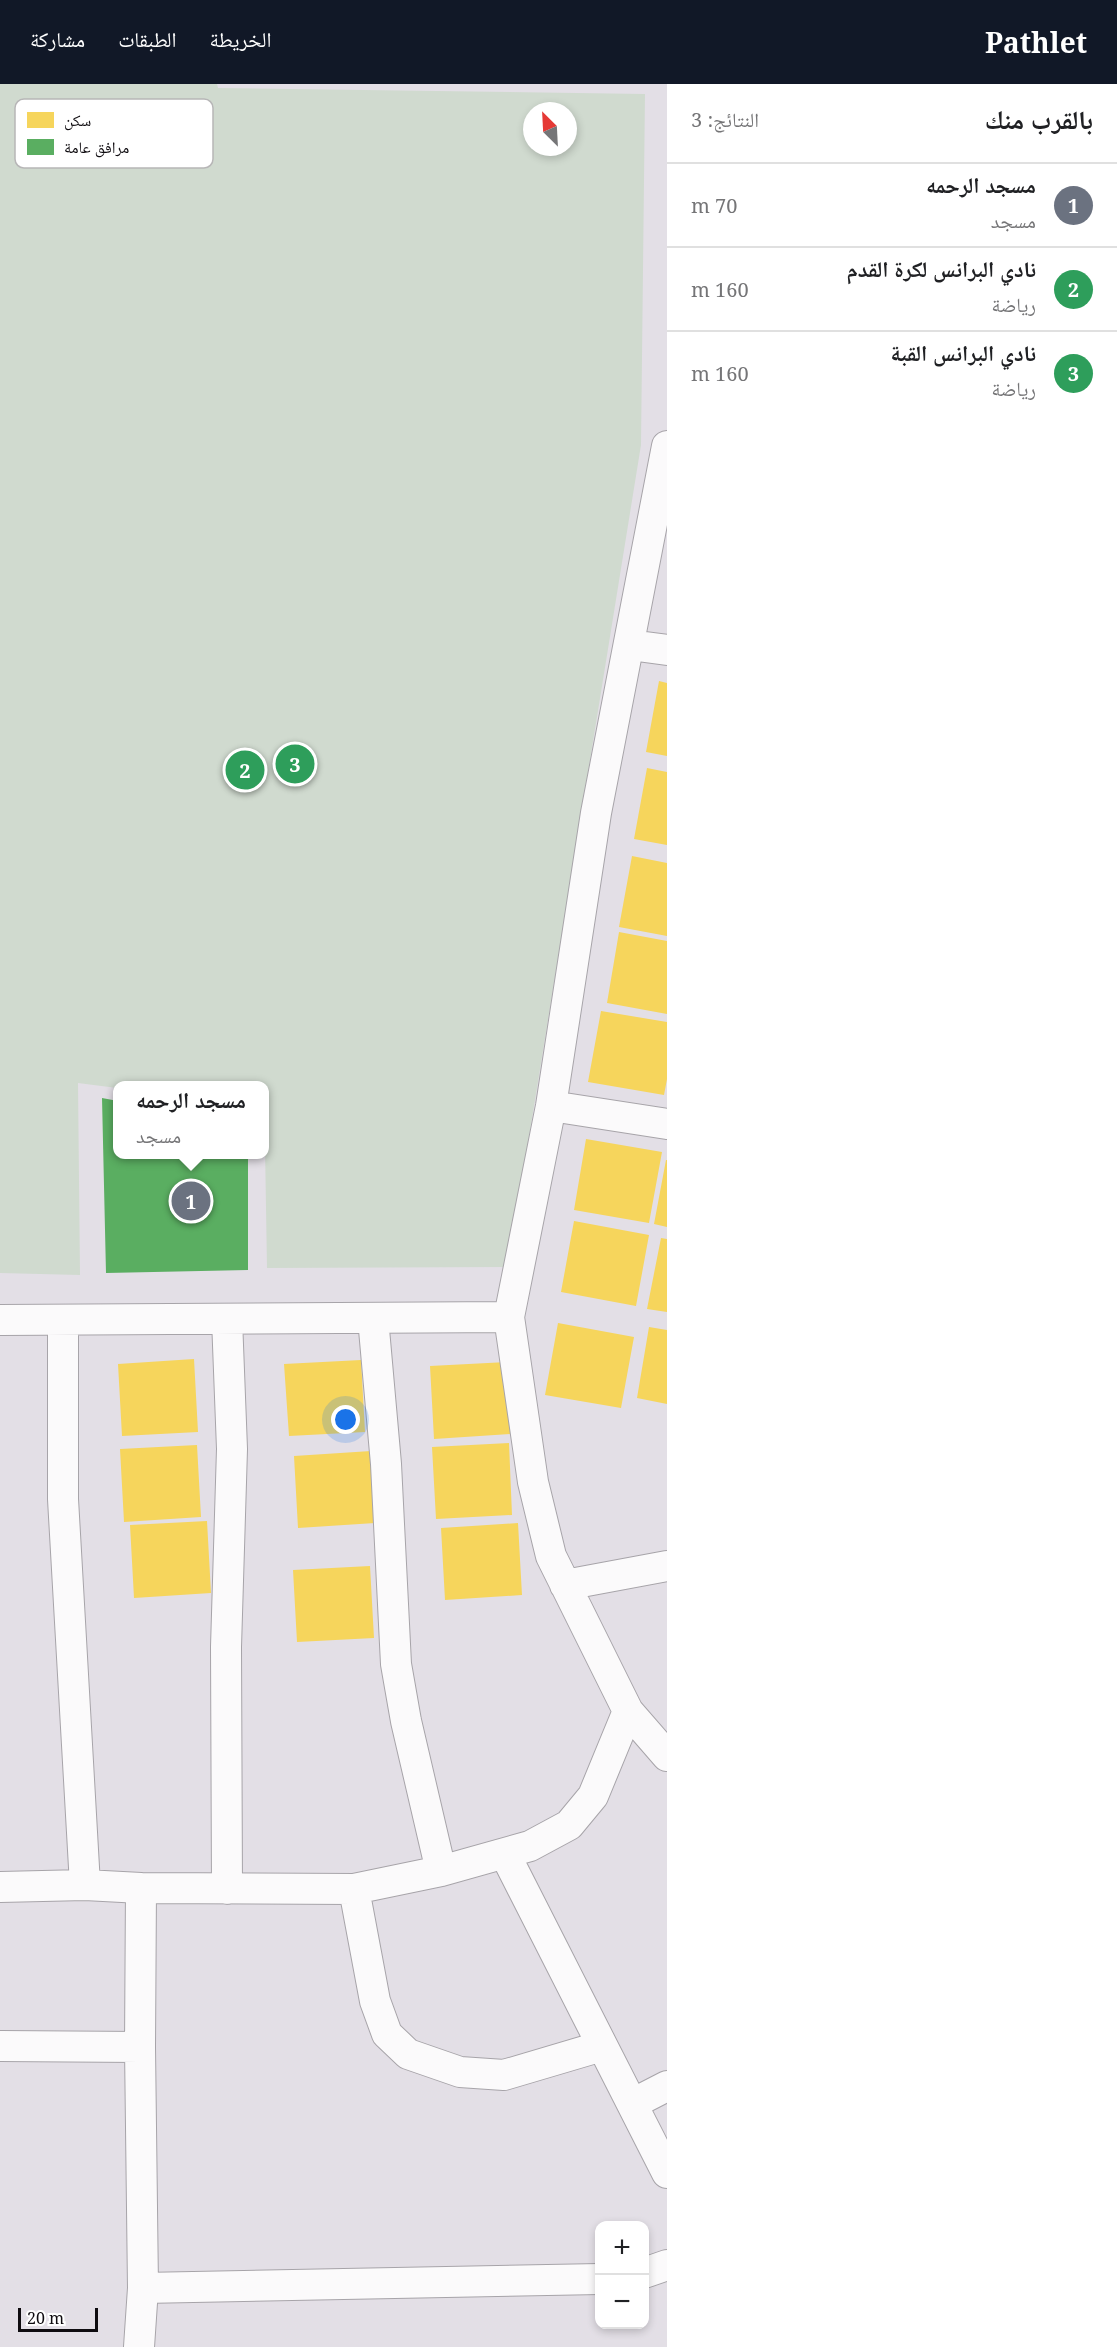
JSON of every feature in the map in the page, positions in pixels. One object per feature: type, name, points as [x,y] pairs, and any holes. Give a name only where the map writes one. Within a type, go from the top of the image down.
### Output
[{"type":"street","points":[[667,446],[596,813],[551,1106],[509,1317],[533,1482],[551,1556],[628,1711],[667,1756]]},
{"type":"street","points":[[630,645],[667,650]]},
{"type":"street","points":[[551,1106],[667,1124]]},
{"type":"street","points":[[373,1317],[386,1464],[396,1664],[406,1721],[441,1871]]},
{"type":"street","points":[[0,1320],[509,1317]]},
{"type":"street","points":[[227,1319],[232,1449],[226,1647],[227,1888]]},
{"type":"street","points":[[63,1320],[63,1499],[85,1885]]},
{"type":"street","points":[[565,1585],[667,1566]]},
{"type":"street","points":[[0,1887],[85,1885],[141,1888],[354,1889],[441,1871],[505,1854],[530,1846],[569,1825],[593,1796],[628,1711]]},
{"type":"street","points":[[505,1854],[667,2173]]},
{"type":"street","points":[[139,2347],[143,2288],[141,1888]]},
{"type":"street","points":[[354,1889],[375,2001],[387,2034],[408,2054],[460,2073],[504,2075],[602,2046]]},
{"type":"street","points":[[0,2046],[140,2047]]},
{"type":"street","points":[[632,2104],[667,2086]]},
{"type":"street","points":[[649,2272],[667,2265]]},
{"type":"street","points":[[143,2288],[595,2279]]},
{"type":"shaded area","points":[[0,84],[217,84],[218,88],[645,94],[641,445],[508,1267],[267,1268],[265,1159],[269,1159],[269,1081],[113,1081],[113,1087],[78,1083],[80,1275],[0,1273]]},
{"type":"building: سكن","points":[[659,681],[667,683],[667,756],[646,752]]},
{"type":"building: سكن","points":[[647,768],[667,772],[667,845],[634,839]]},
{"type":"building: سكن","points":[[632,856],[667,863],[667,936],[619,927]]},
{"type":"building: سكن","points":[[619,932],[667,941],[667,1014],[607,1003]]},
{"type":"building: سكن","points":[[601,1011],[667,1022],[667,1079],[664,1095],[588,1082]]},
{"type":"building: سكن","points":[[586,1139],[662,1152],[649,1223],[574,1210]]},
{"type":"building: سكن","points":[[667,1160],[667,1227],[654,1224]]},
{"type":"building: سكن","points":[[574,1221],[649,1235],[636,1306],[561,1292]]},
{"type":"building: سكن","points":[[661,1238],[667,1239],[667,1312],[647,1309]]},
{"type":"building: سكن","points":[[558,1323],[634,1337],[621,1408],[545,1395]]},
{"type":"building: سكن","points":[[649,1327],[667,1330],[667,1404],[637,1398]]},
{"type":"building: سكن","points":[[194,1359],[198,1432],[122,1436],[118,1364]]},
{"type":"building: سكن","points":[[361,1360],[365,1432],[289,1436],[284,1364]]},
{"type":"building: سكن","points":[[507,1362],[511,1434],[434,1439],[430,1366]]},
{"type":"building: سكن","points":[[509,1443],[512,1515],[436,1519],[432,1447]]},
{"type":"building: سكن","points":[[197,1445],[201,1517],[124,1522],[120,1449]]},
{"type":"building: سكن","points":[[371,1451],[375,1523],[298,1528],[294,1456]]},
{"type":"building: سكن","points":[[207,1521],[211,1593],[134,1598],[130,1525]]},
{"type":"building: سكن","points":[[518,1523],[522,1595],[445,1600],[441,1528]]},
{"type":"building: سكن","points":[[370,1566],[374,1638],[297,1642],[293,1570]]},
{"type":"building: مرافق عامة","points":[[102,1098],[113,1100],[113,1159],[248,1159],[248,1270],[106,1273]]},
{"type":"place","name":"نادي البرانس القبة","points":[[295,764]]},
{"type":"place","name":"نادي البرانس لكرة القدم","points":[[245,770]]},
{"type":"place","name":"مسجد الرحمه","points":[[191,1201]]}]
